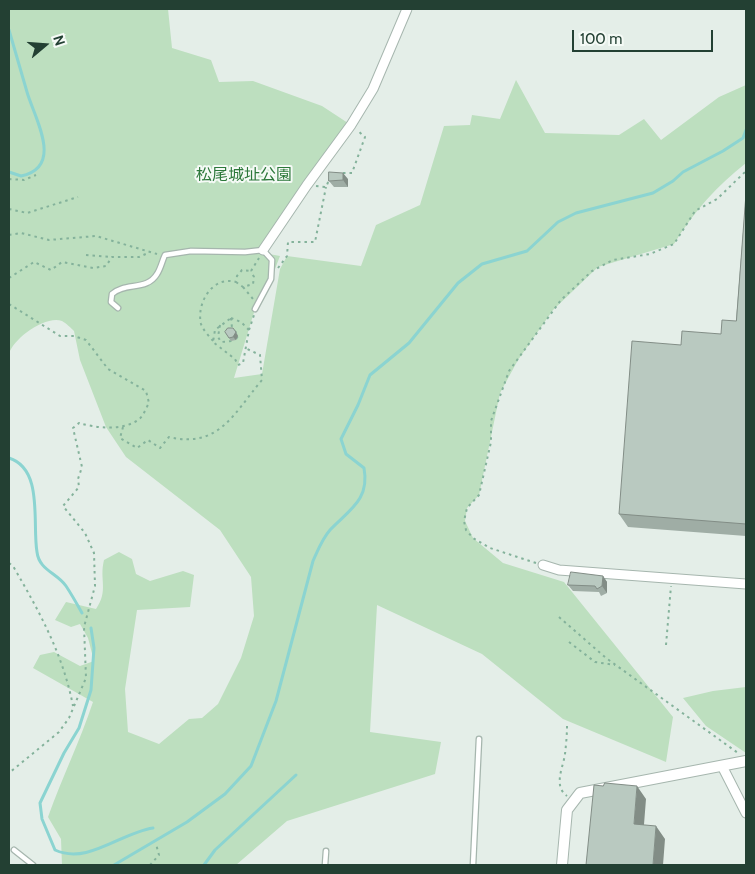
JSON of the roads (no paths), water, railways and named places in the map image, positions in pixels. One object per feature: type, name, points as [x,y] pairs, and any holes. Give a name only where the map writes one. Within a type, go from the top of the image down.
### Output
[{"type":"street","points":[[263,250],[306,185],[351,125],[373,89],[407,9]]},
{"type":"street","points":[[543,565],[559,570],[746,584]]},
{"type":"street","points":[[562,865],[567,810],[580,793],[745,761]]},
{"type":"street","points":[[722,766],[746,813]]},
{"type":"lane","points":[[118,308],[111,302],[112,294],[124,286],[146,284],[157,274],[165,255],[191,251],[263,250],[269,254],[273,267],[271,280],[256,309]]},
{"type":"lane","points":[[473,865],[479,739]]},
{"type":"lane","points":[[14,850],[33,865]]},
{"type":"lane","points":[[324,865],[326,852]]},
{"type":"waterway","points":[[9,30],[27,92],[40,127],[44,152],[41,163],[34,171],[21,176],[9,172]]},
{"type":"waterway","points":[[114,865],[187,822],[225,794],[251,766],[276,701],[313,561],[327,533],[356,504],[364,488],[364,468],[346,454],[341,439],[370,375],[409,343],[458,283],[482,264],[527,251],[558,222],[576,213],[653,193],[673,181],[683,172],[743,138],[746,130]]},
{"type":"waterway","points":[[9,458],[20,464],[27,473],[32,485],[38,558],[66,586],[82,613]]},
{"type":"waterway","points":[[91,628],[94,648],[91,690],[79,728],[64,753],[40,803],[42,819],[55,850],[67,854],[80,854],[92,851],[153,828]]},
{"type":"waterway","points":[[204,865],[215,850],[296,775]]},
{"type":"park label","name":"松尾城址公園","points":[[244,175]]}]
